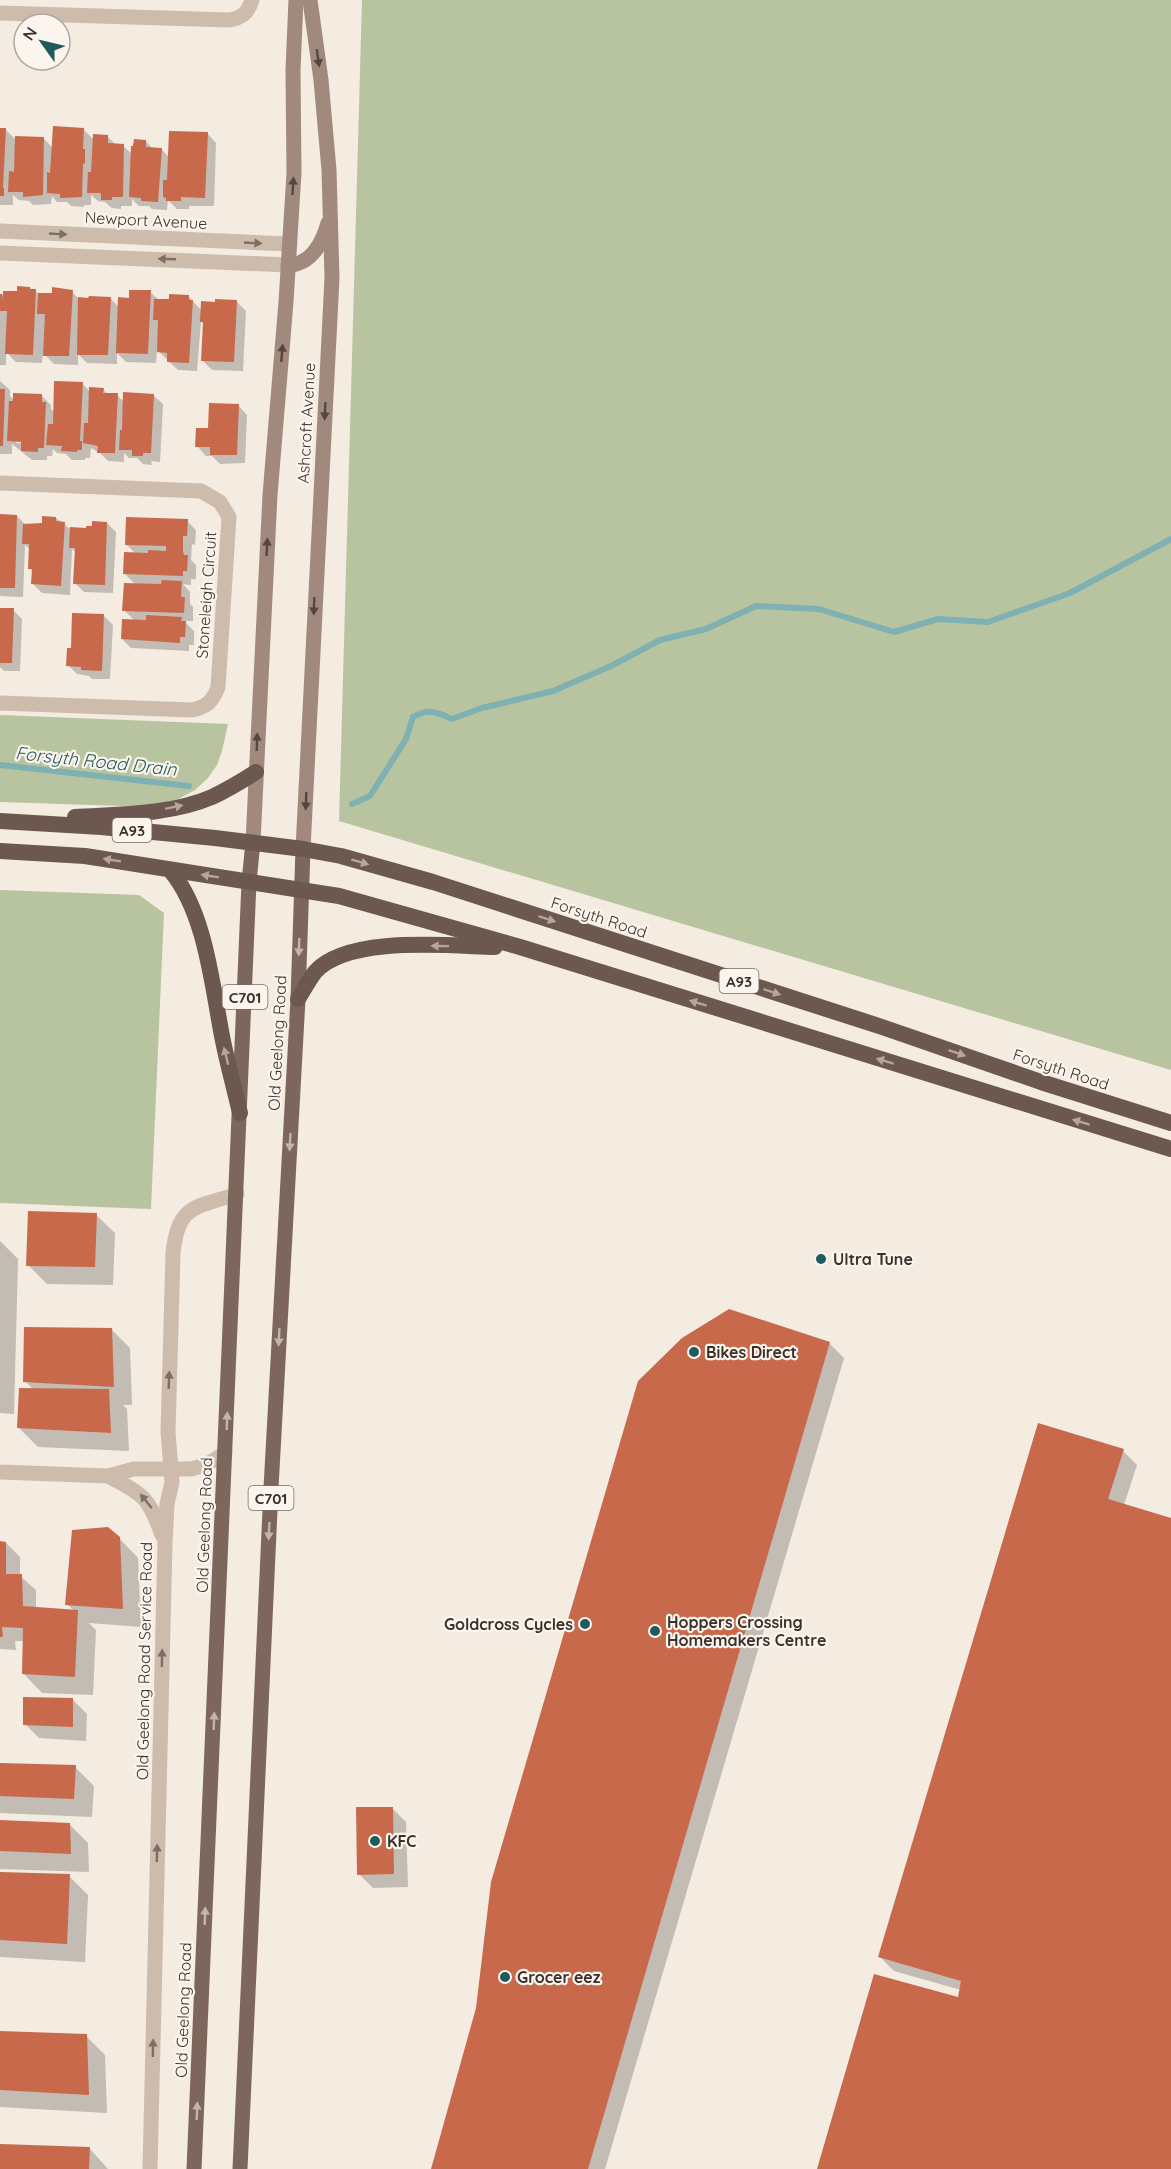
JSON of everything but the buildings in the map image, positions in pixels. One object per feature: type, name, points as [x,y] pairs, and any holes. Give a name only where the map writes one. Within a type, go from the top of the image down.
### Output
[{"type":"highway","points":[[5,822],[165,809],[211,797],[256,772]]},
{"type":"highway","name":"Forsyth Road","points":[[5,822],[101,827],[303,849],[341,856],[433,882],[1171,1123]]},
{"type":"highway","name":"A93","points":[[0,851],[86,856],[339,896],[520,948],[1171,1149]]},
{"type":"highway","points":[[170,870],[181,882],[189,898],[199,928],[240,1113]]},
{"type":"highway","points":[[298,999],[316,972],[330,961],[367,950],[395,945],[520,948]]},
{"type":"main road","name":"Ashcroft Avenue","points":[[253,843],[270,495],[294,173],[293,69],[296,0]]},
{"type":"main road","name":"Ashcroft Avenue","points":[[303,849],[332,279],[329,170],[321,80],[310,0]]},
{"type":"main road","points":[[288,265],[301,263],[317,249],[325,233],[331,210]]},
{"type":"main road","name":"C701","points":[[249,882],[253,843]]},
{"type":"main road","name":"C701","points":[[301,889],[303,849]]},
{"type":"main road","name":"Old Geelong Road","points":[[194,2169],[249,882]]},
{"type":"main road","name":"Old Geelong Road","points":[[240,2169],[270,1512],[298,999],[301,889]]},
{"type":"street","points":[[0,13],[229,20],[245,14],[252,0]]},
{"type":"street","name":"Newport Avenue","points":[[0,231],[290,244]]},
{"type":"street","points":[[0,253],[288,265]]},
{"type":"street","name":"Stoneleigh Circuit","points":[[0,483],[201,491],[220,502],[229,517],[218,687],[210,703],[192,710],[0,703]]},
{"type":"street","name":"Old Geelong Road Service Road","points":[[150,2169],[165,1544],[172,1470],[168,1432],[173,1253],[176,1229],[188,1211],[237,1194]]},
{"type":"street","points":[[0,1472],[108,1476],[134,1469],[172,1470],[198,1467],[225,1453]]},
{"type":"street","points":[[108,1476],[138,1492],[153,1509],[165,1544]]},
{"type":"green space","points":[[362,0],[1171,0],[1171,1070],[339,821]]},
{"type":"green space","points":[[0,715],[228,724],[217,765],[208,778],[195,790],[178,799],[152,807],[0,802]]},
{"type":"green space","points":[[0,890],[139,895],[164,913],[151,1209],[0,1203]]},
{"type":"waterway","name":"Forsyth Road Drain","points":[[352,804],[370,796],[406,739],[413,717],[423,713],[437,713],[452,719],[482,708],[553,691],[611,666],[660,640],[706,629],[756,606],[819,609],[894,632],[938,619],[988,622],[1070,593],[1171,539]]},
{"type":"waterway","name":"Forsyth Road Drain","points":[[0,765],[189,786]]},
{"type":"place","name":"Ultra Tune","points":[[821,1259]]},
{"type":"place","name":"Bikes Direct","points":[[694,1352]]},
{"type":"place","name":"Goldcross Cycles","points":[[585,1624]]},
{"type":"place","name":"Hoppers Crossing Homemakers Centre","points":[[655,1631]]},
{"type":"place","name":"KFC","points":[[375,1841]]},
{"type":"place","name":"Grocer eez","points":[[505,1977]]}]
